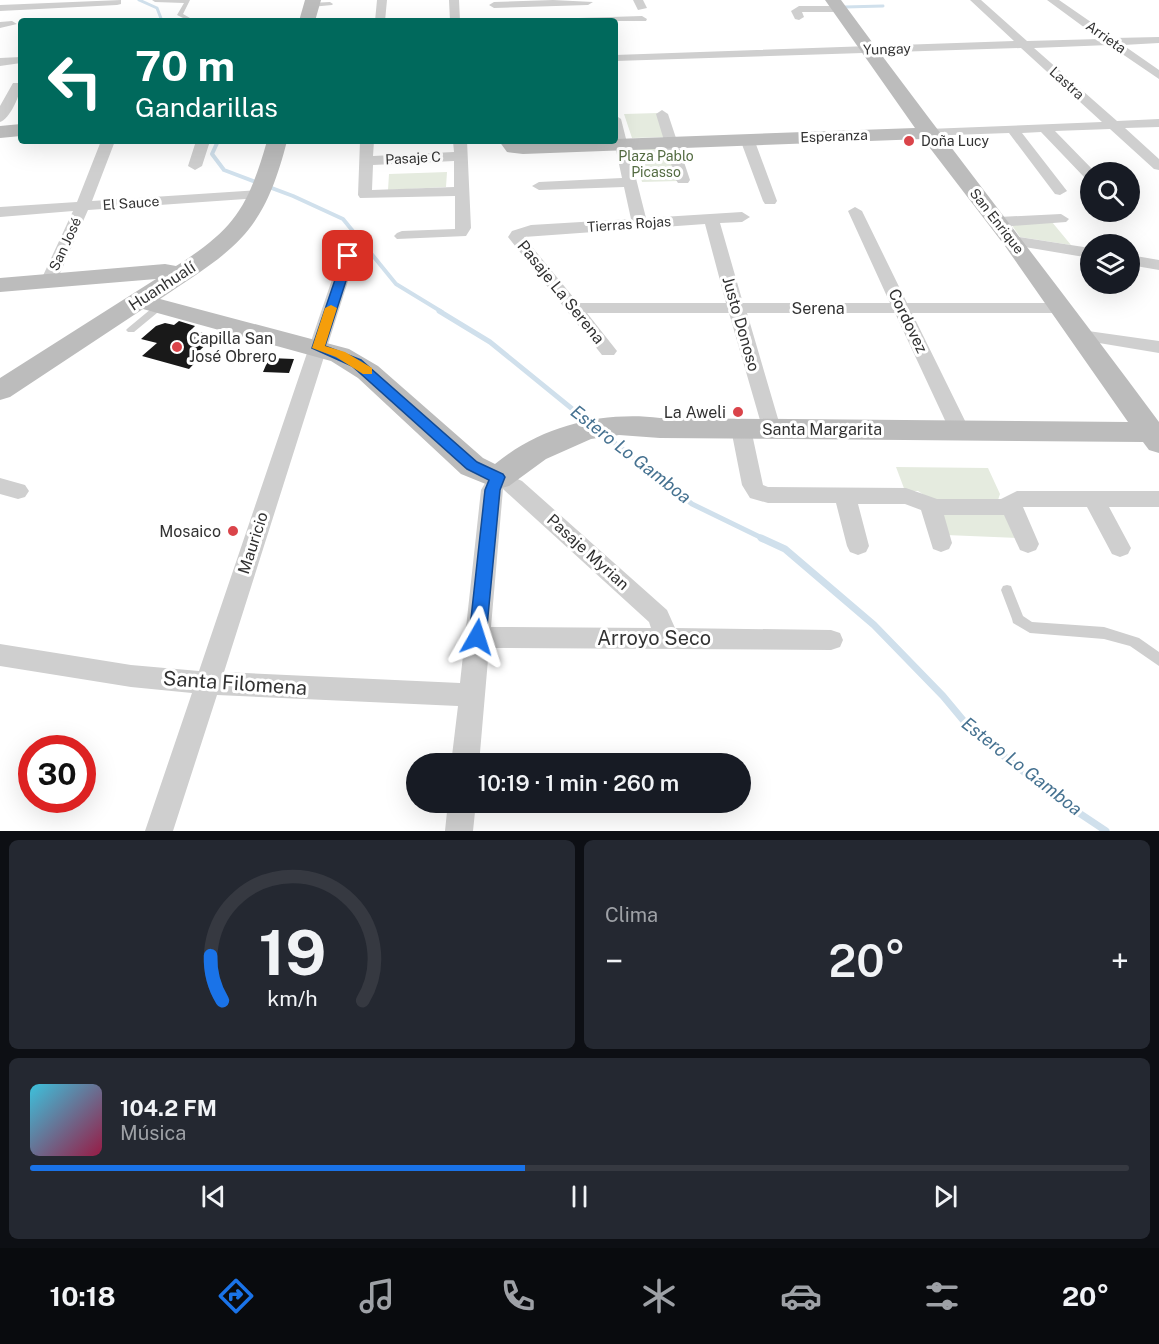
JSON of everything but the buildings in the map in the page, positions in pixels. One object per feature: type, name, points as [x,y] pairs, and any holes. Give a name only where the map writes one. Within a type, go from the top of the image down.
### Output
[{"type":"street","points":[[380,18],[382,0]]},
{"type":"street","points":[[454,0],[455,18]]},
{"type":"street","name":"Lastra","points":[[975,0],[1159,166]]},
{"type":"street","name":"Arrieta","points":[[1052,0],[1159,75]]},
{"type":"street","points":[[494,5],[588,1],[592,18]]},
{"type":"street","points":[[0,8],[117,2]]},
{"type":"street","points":[[308,18],[312,2]]},
{"type":"street","points":[[799,17],[796,10],[835,4]]},
{"type":"street","name":"San Enrique","points":[[835,4],[928,133],[999,222],[1156,436]]},
{"type":"street","points":[[605,18],[641,9]]},
{"type":"street","points":[[0,25],[12,24]]},
{"type":"street","name":"Yungay","points":[[618,58],[1159,40]]},
{"type":"street","points":[[0,62],[18,60]]},
{"type":"street","points":[[0,118],[17,86]]},
{"type":"street","points":[[662,114],[683,180]]},
{"type":"street","name":"Esperanza","points":[[512,144],[523,148],[1159,123]]},
{"type":"street","points":[[1045,129],[1080,169]]},
{"type":"street","points":[[0,132],[18,130]]},
{"type":"street","points":[[1013,130],[1060,190]]},
{"type":"street","points":[[618,132],[640,224]]},
{"type":"street","points":[[747,139],[770,201]]},
{"type":"street","name":"San José","points":[[49,280],[83,206],[107,144]]},
{"type":"street","points":[[195,166],[202,144]]},
{"type":"street","name":"Huanhualí","points":[[0,391],[150,303],[181,274],[238,232],[249,219],[264,186],[276,144]]},
{"type":"street","points":[[367,144],[364,195],[463,191]]},
{"type":"street","points":[[402,236],[461,233],[463,191],[460,144]]},
{"type":"street","name":"Pasaje C","points":[[365,161],[461,156]]},
{"type":"street","points":[[539,186],[630,182]]},
{"type":"street","name":"El Sauce","points":[[0,212],[83,206],[264,186]]},
{"type":"street","name":"Cordovez","points":[[855,211],[960,431]]},
{"type":"street","name":"Tierras Rojas","points":[[517,234],[531,230],[742,217]]},
{"type":"street","name":"Justo Donoso","points":[[711,219],[771,429]]},
{"type":"street","points":[[999,222],[1061,219]]},
{"type":"street","name":"Pasaje La Serena","points":[[517,234],[516,237],[608,351]]},
{"type":"street","points":[[1013,241],[1080,251]]},
{"type":"street","name":"Mauricio","points":[[159,831],[348,256]]},
{"type":"street","points":[[1140,262],[1159,265]]},
{"type":"street","points":[[6,287],[49,280],[165,271],[181,274]]},
{"type":"street","points":[[150,303],[318,348],[356,363],[472,466],[498,477],[492,490],[466,753]]},
{"type":"street","name":"Serena","points":[[574,308],[1062,308]]},
{"type":"street","points":[[1082,335],[1159,347]]},
{"type":"street","name":"Santa Margarita","points":[[498,477],[517,462],[598,428],[960,431],[1156,436]]},
{"type":"street","points":[[741,429],[753,485],[757,492],[768,495],[906,496],[918,498],[930,505],[1009,506],[1017,499],[1159,499]]},
{"type":"street","name":"Pasaje Myrian","points":[[498,477],[515,486],[659,617],[666,638]]},
{"type":"street","points":[[845,495],[858,546]]},
{"type":"street","points":[[1094,499],[1120,548]]},
{"type":"street","points":[[930,505],[941,543]]},
{"type":"street","points":[[1009,506],[1016,514],[1028,544]]},
{"type":"street","name":"Arroyo Seco","points":[[477,637],[831,640]]},
{"type":"street","name":"Santa Filomena","points":[[0,655],[120,674],[207,683],[472,694]]},
{"type":"street","points":[[459,831],[461,813]]},
{"type":"lane","points":[[155,0],[188,1],[180,15],[187,18]]},
{"type":"lane","points":[[312,2],[330,4]]},
{"type":"lane","points":[[131,330],[150,303]]},
{"type":"lane","points":[[1007,590],[1018,620],[1030,627],[1104,633],[1134,642],[1159,660]]},
{"type":"green space","name":"Plaza Pablo Picasso","points":[[658,113],[666,137],[632,138],[624,114]]},
{"type":"green space","name":"Plaza Pablo Picasso","points":[[670,147],[679,181],[642,182],[633,149]]},
{"type":"green space","points":[[447,172],[446,187],[388,190],[389,174]]},
{"type":"green space","points":[[1052,222],[1071,245],[1020,237],[1011,224]]},
{"type":"green space","points":[[896,467],[988,468],[1000,494],[998,500],[933,501],[918,491],[905,491]]},
{"type":"green space","points":[[1008,514],[1018,538],[946,535],[941,515]]},
{"type":"waterway","name":"Estero Lo Gamboa","points":[[139,0],[157,8],[161,18]]},
{"type":"waterway","points":[[845,7],[883,6]]},
{"type":"waterway","name":"Estero Lo Gamboa","points":[[217,144],[212,154],[224,170],[293,196],[343,219],[396,284],[442,312]]},
{"type":"waterway","name":"Estero Lo Gamboa","points":[[439,311],[490,342],[592,425]]},
{"type":"waterway","name":"Estero Lo Gamboa","points":[[602,433],[692,504],[764,539]]},
{"type":"waterway","name":"Estero Lo Gamboa","points":[[761,538],[785,549],[874,625],[943,696],[973,732],[1061,801],[1106,831]]},
{"type":"slow traffic","points":[[331,308],[318,348],[340,355],[367,371]]},
{"type":"place","name":"Doña Lucy","points":[[909,141]]},
{"type":"place","name":"Capilla San José Obrero","points":[[177,347]]},
{"type":"place","name":"La Aweli","points":[[738,412]]},
{"type":"place","name":"Mosaico","points":[[233,531]]},
{"type":"route","points":[[348,256],[318,348],[356,363],[472,466],[498,477],[492,490],[477,637]]}]
